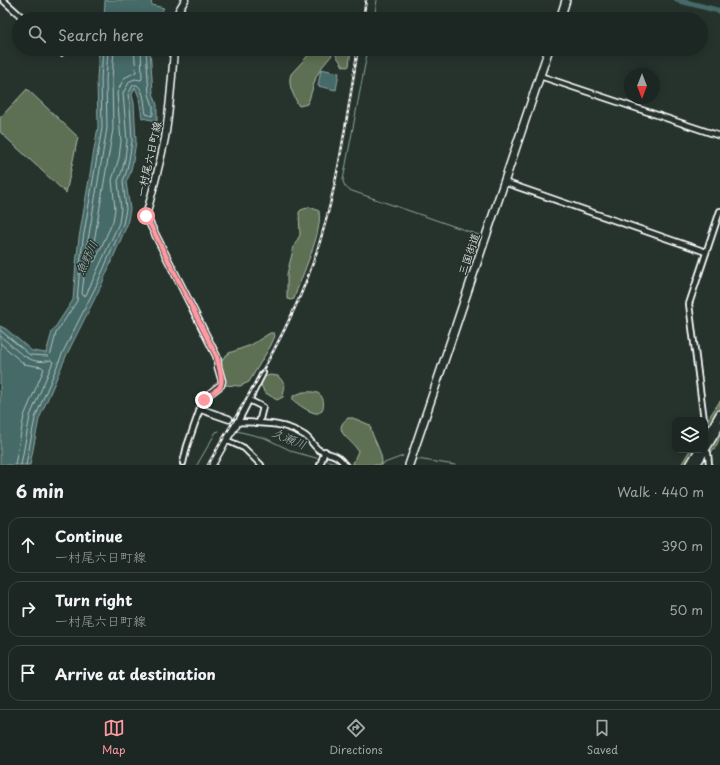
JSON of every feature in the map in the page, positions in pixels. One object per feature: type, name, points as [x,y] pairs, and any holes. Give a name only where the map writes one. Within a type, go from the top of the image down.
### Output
[{"type":"highway","points":[[562,12],[566,0]]},
{"type":"highway","name":"三国街道","points":[[409,465],[547,56]]},
{"type":"highway","points":[[708,435],[720,414]]},
{"type":"highway","points":[[696,465],[720,424]]},
{"type":"highway","points":[[690,465],[697,453]]},
{"type":"main road","points":[[179,12],[184,0]]},
{"type":"main road","name":"一村尾六日町線","points":[[174,56],[172,88],[165,138],[146,216],[217,357],[222,381],[221,385],[208,395],[200,409]]},
{"type":"main road","points":[[200,409],[229,419]]},
{"type":"main road","points":[[212,465],[237,422]]},
{"type":"street","points":[[3,0],[16,12]]},
{"type":"street","points":[[540,76],[720,136]]},
{"type":"street","points":[[504,182],[706,252]]},
{"type":"street","points":[[704,417],[689,304],[720,211]]},
{"type":"street","points":[[263,373],[237,422],[279,425],[290,428],[307,437],[319,450],[335,455],[345,465]]},
{"type":"street","points":[[249,400],[263,407],[258,423]]},
{"type":"street","points":[[183,463],[187,446],[200,409]]},
{"type":"street","points":[[226,440],[244,448],[261,465]]},
{"type":"street","points":[[322,462],[325,451]]},
{"type":"street","points":[[708,453],[709,465]]},
{"type":"green space","points":[[308,56],[331,56],[316,77],[307,104],[300,106],[298,105],[290,82],[291,74]]},
{"type":"green space","points":[[337,56],[350,56],[349,66],[343,66]]},
{"type":"green space","points":[[27,89],[78,137],[66,193],[0,132],[0,118]]},
{"type":"green space","points":[[310,207],[319,211],[318,231],[311,255],[294,299],[291,300],[287,299],[287,274],[294,246],[300,235],[299,212]]},
{"type":"green space","points":[[270,333],[274,333],[275,336],[249,382],[240,386],[225,385],[221,364],[223,358],[229,353],[251,345]]},
{"type":"green space","points":[[270,375],[278,376],[285,384],[283,397],[277,400],[264,392],[261,384],[264,377]]},
{"type":"green space","points":[[303,392],[316,392],[319,394],[323,399],[323,409],[318,413],[315,413],[303,408],[293,400],[293,396]]},
{"type":"green space","points":[[720,401],[720,408],[708,427],[708,419]]},
{"type":"green space","points":[[348,418],[353,418],[370,425],[381,455],[382,465],[355,465],[353,463],[358,451],[344,435],[341,427]]},
{"type":"green space","points":[[720,431],[718,443],[711,452],[710,448]]},
{"type":"green space","points":[[688,453],[693,453],[686,465],[681,465]]},
{"type":"water","points":[[105,0],[151,0],[152,5],[164,8],[161,12],[104,12]]},
{"type":"water","name":"魚野川","points":[[99,56],[150,56],[153,93],[157,105],[157,121],[142,118],[139,97],[135,87],[132,95],[134,103],[136,141],[130,174],[126,182],[130,209],[127,225],[101,286],[67,354],[39,419],[30,465],[0,465],[0,326],[6,329],[32,351],[46,353],[52,332],[73,300],[79,238],[98,127],[97,79]]},
{"type":"water","points":[[321,69],[339,73],[336,90],[318,86]]},
{"type":"waterway","points":[[375,12],[377,0]]},
{"type":"waterway","points":[[677,0],[720,11]]},
{"type":"waterway","points":[[367,56],[343,180],[345,186],[352,191],[479,235]]},
{"type":"waterway","name":"久瀬川","points":[[197,465],[216,432],[219,431]]},
{"type":"waterway","name":"久瀬川","points":[[237,431],[265,438],[294,452],[320,459]]},
{"type":"waterway","name":"久瀬川","points":[[379,465],[403,456]]},
{"type":"waterway","name":"久瀬川","points":[[417,459],[455,465]]},
{"type":"waterway","name":"久瀬川","points":[[323,460],[340,463]]},
{"type":"waterway","name":"久瀬川","points":[[347,464],[358,465]]},
{"type":"railway","points":[[364,12],[366,0]]},
{"type":"railway","points":[[208,465],[274,350],[307,279],[317,251],[332,194],[344,136],[357,56]]},
{"type":"route","points":[[146,216],[217,357],[222,381],[221,385],[204,400]]}]
